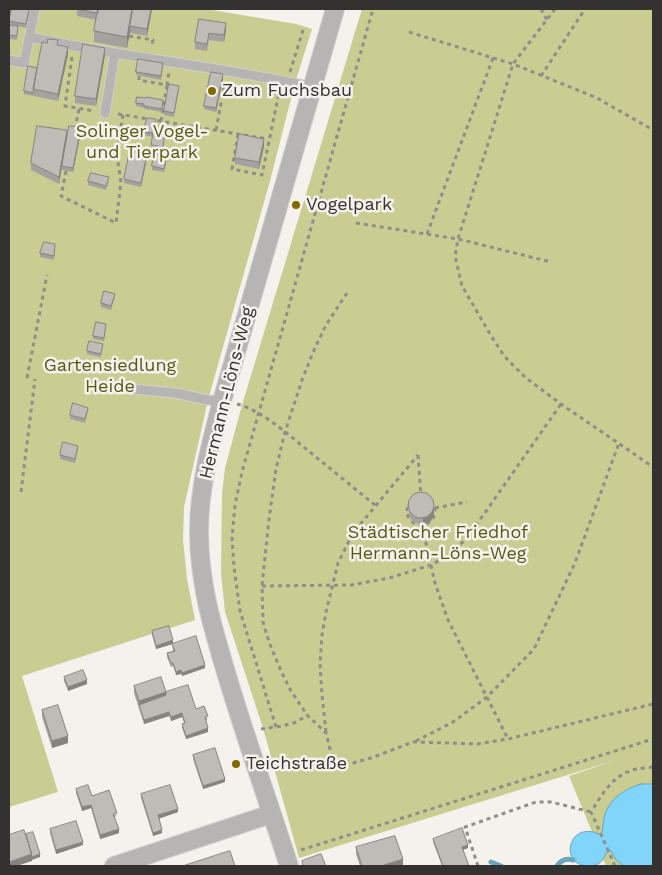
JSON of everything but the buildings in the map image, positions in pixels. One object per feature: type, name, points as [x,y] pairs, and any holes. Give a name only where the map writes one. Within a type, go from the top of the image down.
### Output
[{"type":"street","name":"Hermann-Löns-Weg","points":[[287,861],[209,616],[200,559],[200,511],[206,467],[222,401],[335,9]]},
{"type":"street","points":[[114,866],[271,814]]},
{"type":"lane","points":[[9,60],[24,63],[35,9]]},
{"type":"lane","points":[[30,37],[74,47],[149,58],[312,87]]},
{"type":"lane","points":[[105,113],[115,53]]},
{"type":"lane","points":[[99,386],[175,393],[222,401]]},
{"type":"path","points":[[9,14],[10,9]]},
{"type":"path","points":[[276,727],[240,611],[232,538],[235,504],[258,414],[373,9]]},
{"type":"path","points":[[541,9],[547,20]]},
{"type":"path","points":[[555,9],[513,64],[458,239],[455,256],[462,286],[504,356],[526,378],[653,467]]},
{"type":"path","points":[[542,76],[585,9]]},
{"type":"path","points":[[238,134],[232,169],[262,175],[268,139],[284,81],[303,30]]},
{"type":"path","points":[[409,32],[513,64],[597,98],[653,130]]},
{"type":"path","points":[[129,36],[153,40],[149,58]]},
{"type":"path","points":[[74,47],[65,106],[268,139]]},
{"type":"path","points":[[427,234],[493,58]]},
{"type":"path","points":[[161,121],[171,62]]},
{"type":"path","points":[[216,130],[227,72]]},
{"type":"path","points":[[139,76],[138,80],[167,85]]},
{"type":"path","points":[[75,130],[79,108]]},
{"type":"path","points":[[66,171],[61,196],[116,223],[121,182],[117,156],[123,114]]},
{"type":"path","points":[[356,223],[458,239],[550,262]]},
{"type":"path","points":[[27,378],[47,275]]},
{"type":"path","points":[[326,733],[308,715],[291,691],[281,671],[263,622],[262,586],[276,469],[286,432],[302,380],[314,350],[326,325],[347,293]]},
{"type":"path","points":[[21,492],[35,379]]},
{"type":"path","points":[[222,401],[242,405],[286,432],[375,505]]},
{"type":"path","points":[[262,586],[351,585],[389,578],[431,565],[446,557],[464,540],[484,514],[561,404]]},
{"type":"path","points":[[421,497],[418,455],[352,532],[338,563],[322,635],[320,664],[326,733],[331,753],[338,760],[353,763],[371,758],[413,742],[453,722],[487,697],[534,649],[575,563],[619,443]]},
{"type":"path","points":[[421,497],[428,499],[435,508],[435,517],[429,524],[422,526],[411,522],[407,511],[410,502],[421,497]]},
{"type":"path","points":[[435,508],[467,502]]},
{"type":"path","points":[[422,526],[435,583],[448,620],[508,740]]},
{"type":"path","points":[[413,742],[477,744],[508,740],[653,704]]},
{"type":"path","points":[[258,730],[297,722],[308,715]]},
{"type":"path","points":[[287,861],[653,739]]},
{"type":"path","points":[[591,812],[604,790],[618,777],[636,769],[653,767]]},
{"type":"path","points":[[478,866],[465,827],[536,802],[551,802],[591,812]]},
{"type":"path","points":[[591,812],[615,866]]},
{"type":"green space","points":[[9,9],[206,9],[296,24],[312,29],[295,83],[270,181],[208,400],[184,507],[183,539],[187,579],[195,620],[22,676],[58,792],[9,807]]},
{"type":"green space","name":"Städtischer Friedhof Hermann-Löns-Weg","points":[[362,9],[653,9],[653,866],[606,866],[569,776],[616,760],[299,858],[263,728],[225,612],[221,573],[222,493],[225,468],[242,405]]},
{"type":"water","points":[[641,784],[653,784],[653,866],[624,866],[616,860],[611,851],[606,853],[602,861],[595,865],[579,864],[573,859],[570,852],[574,838],[580,833],[588,831],[602,833],[606,811],[613,800],[623,792]]},
{"type":"waterway","points":[[557,866],[564,860],[573,860]]},
{"type":"waterway","points":[[491,862],[501,866]]},
{"type":"place","name":"Zum Fuchsbau","points":[[212,91]]},
{"type":"place","name":"Vogelpark","points":[[296,205]]},
{"type":"place","name":"Teichstraße","points":[[236,764]]},
{"type":"park label","name":"Solinger Vogel- und Tierpark","points":[[142,142]]},
{"type":"park label","name":"Gartensiedlung Heide","points":[[110,376]]}]
